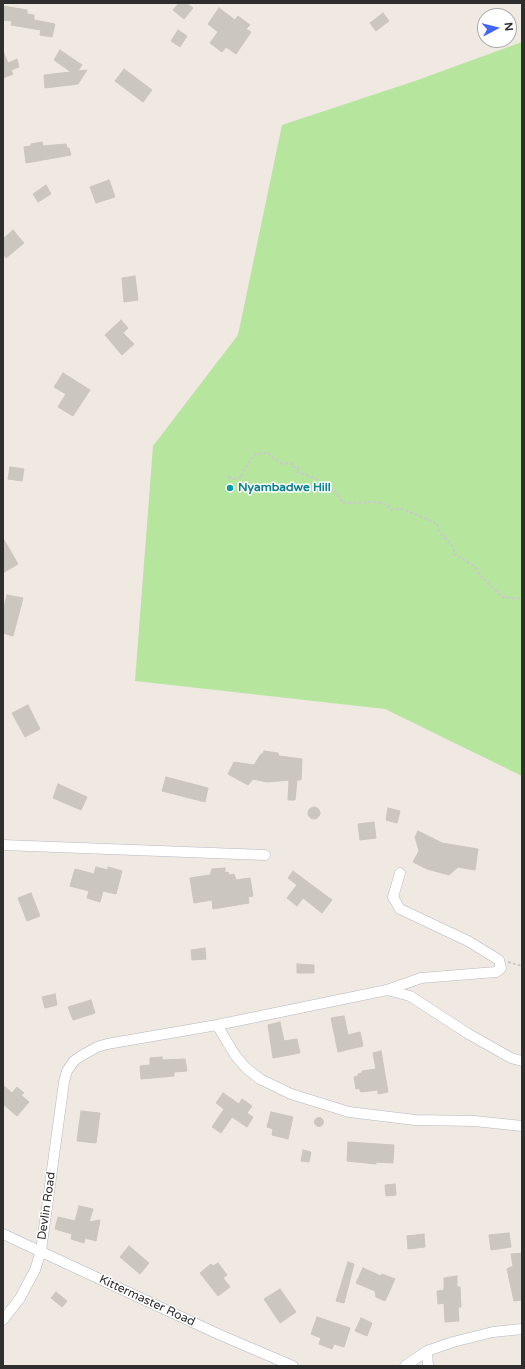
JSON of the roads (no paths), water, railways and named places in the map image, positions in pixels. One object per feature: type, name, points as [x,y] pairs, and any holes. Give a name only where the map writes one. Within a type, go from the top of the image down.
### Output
[{"type":"street","points":[[3,844],[265,856]]},
{"type":"street","name":"Devlin Road","points":[[3,1320],[20,1298],[36,1270],[41,1251],[64,1082],[67,1071],[74,1061],[97,1047],[217,1025],[387,990],[421,978],[496,972],[501,968],[499,960],[468,941],[400,909],[393,897],[400,873]]},
{"type":"street","points":[[387,990],[410,996],[467,1033],[511,1058],[522,1061]]},
{"type":"street","points":[[217,1025],[235,1055],[246,1068],[260,1079],[291,1094],[349,1112],[415,1120],[474,1121],[522,1126]]},
{"type":"street","name":"Kittermaster Road","points":[[3,1234],[218,1334],[293,1366]]},
{"type":"street","points":[[405,1366],[427,1351],[453,1342],[493,1332],[522,1329]]},
{"type":"street","points":[[427,1351],[428,1366]]},
{"type":"place","name":"Nyambadwe Hill","points":[[230,488]]}]
